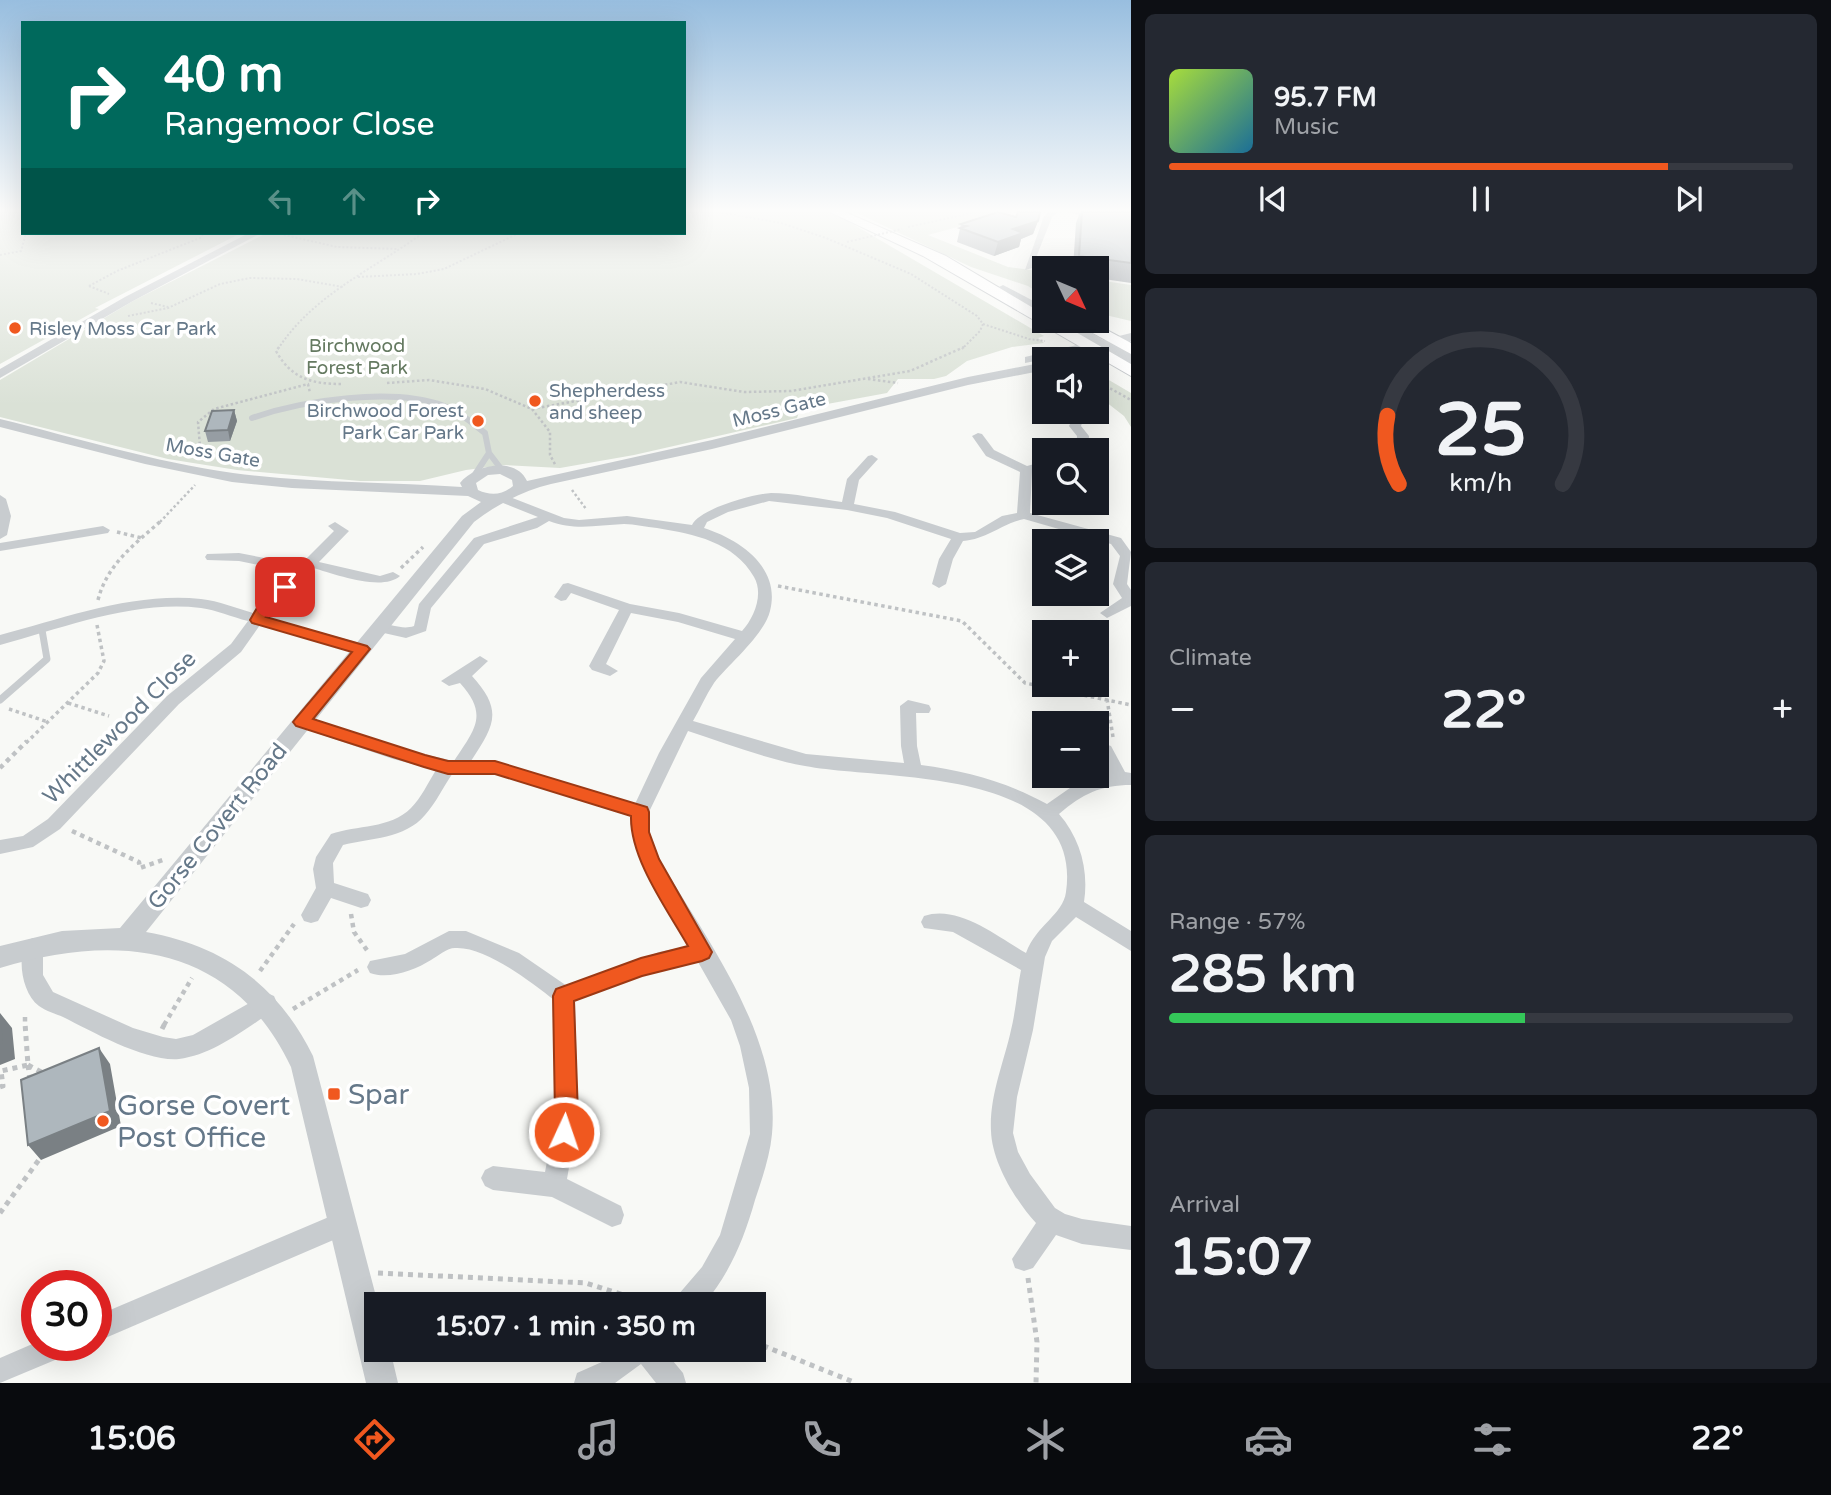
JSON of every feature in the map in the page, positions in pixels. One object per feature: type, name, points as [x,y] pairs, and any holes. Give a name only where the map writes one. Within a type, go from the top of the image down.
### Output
[{"type":"main road","points":[[973,277],[1110,348]]},
{"type":"main road","points":[[978,277],[1032,300]]},
{"type":"main road","points":[[1092,333],[1131,370]]},
{"type":"street","points":[[0,374],[172,277]]},
{"type":"street","points":[[1003,288],[1032,305]]},
{"type":"street","points":[[1084,333],[1131,360]]},
{"type":"street","name":"Moss Gate","points":[[965,381],[1007,365],[1110,348]]},
{"type":"street","name":"Moss Gate","points":[[0,422],[164,464],[225,476],[310,484],[425,488],[473,485],[498,499],[521,488],[562,476],[715,444],[965,381],[1032,368]]},
{"type":"street","points":[[978,436],[990,453],[1026,470],[1032,468]]},
{"type":"street","points":[[848,506],[853,479],[872,459]]},
{"type":"street","points":[[1024,515],[1026,470]]},
{"type":"street","name":"Moss Gate","points":[[473,485],[487,471],[562,476]]},
{"type":"street","points":[[505,471],[519,478],[521,488],[541,513]]},
{"type":"street","name":"Gorse Covert Road","points":[[468,519],[473,485]]},
{"type":"street","points":[[697,530],[701,520],[723,509],[769,497],[848,506],[890,515],[959,537],[978,536],[1007,519],[1024,515],[1116,541],[1131,537]]},
{"type":"street","points":[[498,499],[579,524],[627,520],[697,530],[712,535],[751,559],[765,583],[763,612],[756,625],[707,682],[667,753],[640,812],[640,832],[650,861],[740,1016],[751,1046],[760,1087],[761,1134],[731,1240],[711,1276],[697,1292]]},
{"type":"street","name":"Gorse Covert Road","points":[[126,939],[468,519],[498,499]]},
{"type":"street","points":[[0,502],[5,516],[0,535]]},
{"type":"street","points":[[380,628],[403,634],[414,633],[421,628],[424,607],[479,541],[532,525],[541,513]]},
{"type":"street","name":"Whittlewood Close","points":[[0,847],[27,842],[54,824],[173,700],[236,648],[263,610],[342,531],[335,526]]},
{"type":"street","points":[[0,547],[103,530]]},
{"type":"street","points":[[939,584],[947,559],[959,537]]},
{"type":"street","points":[[1107,613],[1130,601],[1120,584],[1127,556],[1116,541]]},
{"type":"street","points":[[212,557],[305,566],[380,580],[393,576]]},
{"type":"street","points":[[561,597],[568,587],[627,608],[679,618],[745,637]]},
{"type":"street","points":[[0,640],[166,602],[205,604],[362,649]]},
{"type":"street","points":[[610,671],[597,666],[627,608]]},
{"type":"street","points":[[326,890],[321,876],[322,863],[337,839],[392,829],[404,823],[425,804],[434,785],[482,731],[486,707],[481,694],[456,679],[480,661]]},
{"type":"street","points":[[915,771],[907,752],[910,729],[908,706],[923,709]]},
{"type":"street","points":[[302,722],[399,755],[453,766],[495,768],[640,812]]},
{"type":"street","points":[[684,724],[801,759],[967,778],[1012,792],[1048,813],[1069,840],[1077,877],[1073,905],[1039,943],[1032,966],[1027,1006],[1001,1132],[1009,1161],[1027,1192],[1051,1222],[1087,1233],[1131,1238]]},
{"type":"street","points":[[1109,756],[1125,778]]},
{"type":"street","points":[[1048,813],[1070,794],[1094,780],[1125,778]]},
{"type":"street","points":[[326,890],[360,900]]},
{"type":"street","points":[[311,915],[326,890]]},
{"type":"street","points":[[1073,905],[1131,943]]},
{"type":"street","points":[[931,922],[956,924],[1032,966]]},
{"type":"street","points":[[377,967],[407,962],[448,932],[509,958],[537,974],[564,996],[566,1115],[554,1185]]},
{"type":"street","name":"Gorse Covert Road","points":[[0,957],[33,947],[70,941],[126,939],[166,947],[204,961],[265,1002]]},
{"type":"street","points":[[33,947],[30,972],[35,985],[46,999],[152,1045],[178,1050],[225,1031],[265,1002],[304,1065],[383,1383]]},
{"type":"street","points":[[564,996],[635,969],[702,952]]},
{"type":"street","points":[[493,1178],[554,1185],[612,1215]]},
{"type":"street","points":[[1024,1259],[1051,1222]]},
{"type":"street","points":[[112,1322],[343,1223]]},
{"type":"street","points":[[0,1371],[23,1361]]},
{"type":"street","points":[[587,1383],[623,1362]]},
{"type":"street","points":[[656,1362],[673,1383]]},
{"type":"lane","points":[[252,418],[270,410],[324,401],[422,401],[443,405],[485,433],[489,453],[505,471]]},
{"type":"lane","points":[[473,485],[489,453]]},
{"type":"lane","points":[[0,700],[47,659],[42,629]]},
{"type":"path","points":[[107,277],[89,286],[111,295]]},
{"type":"path","points":[[119,317],[170,307],[217,285],[241,278],[271,277],[343,287]]},
{"type":"path","points":[[308,384],[282,364],[276,351],[286,331],[356,277],[365,277]]},
{"type":"path","points":[[915,277],[977,316],[983,324],[1000,327],[1030,342],[1051,342],[1045,347]]},
{"type":"path","points":[[145,302],[170,307]]},
{"type":"path","points":[[532,409],[680,382],[744,392],[814,389],[910,371],[961,350],[980,331],[983,324]]},
{"type":"path","points":[[382,383],[429,380],[485,388],[532,409],[550,432],[550,455],[584,508],[590,512]]},
{"type":"path","points":[[201,464],[198,422],[215,409],[308,384],[346,384]]},
{"type":"path","points":[[1109,388],[1131,400]]},
{"type":"path","points":[[103,530],[142,538]]},
{"type":"path","points":[[393,576],[421,547],[430,544]]},
{"type":"path","points":[[765,583],[962,621],[1025,683],[1131,705]]},
{"type":"path","points":[[1107,698],[1109,711]]},
{"type":"path","points":[[68,703],[109,716]]},
{"type":"path","points":[[0,706],[48,723]]},
{"type":"path","points":[[1109,711],[1113,738],[1109,744]]},
{"type":"path","points":[[54,824],[139,862],[139,868],[168,859]]},
{"type":"path","points":[[265,1002],[354,971],[377,967],[360,942],[350,915],[360,900]]},
{"type":"path","points":[[265,1002],[298,919],[311,915]]},
{"type":"path","points":[[152,1045],[193,976]]},
{"type":"path","points":[[25,1017],[32,1092]]},
{"type":"path","points":[[0,1087],[3,1086],[1,1071],[28,1065],[55,1079]]},
{"type":"path","points":[[0,1213],[41,1160],[40,1147]]},
{"type":"path","points":[[1024,1259],[1037,1342],[1036,1383]]},
{"type":"path","points":[[356,1272],[586,1283],[614,1292]]},
{"type":"path","points":[[766,1347],[856,1383]]},
{"type":"green space","points":[[0,277],[156,277],[95,308],[99,309],[0,364]]},
{"type":"green space","name":"Birchwood Forest Park","points":[[181,277],[942,277],[1032,329],[1032,333],[1044,336],[1038,338],[1044,343],[1012,347],[967,361],[946,376],[934,379],[898,379],[887,393],[800,409],[797,418],[634,455],[560,468],[505,465],[466,470],[420,481],[360,481],[237,470],[168,459],[0,417],[0,380],[133,301]]},
{"type":"green space","points":[[1000,277],[1032,277],[1032,289],[1028,286]]},
{"type":"green space","points":[[1110,282],[1131,285],[1131,321],[1110,316]]},
{"type":"green space","points":[[1109,380],[1131,393],[1131,427],[1124,416],[1109,404]]},
{"type":"building","points":[[234,410],[228,430],[205,431],[212,411]]},
{"type":"building","points":[[99,1048],[110,1111],[28,1145],[21,1080]]},
{"type":"place","name":"Risley Moss Car Park","points":[[15,328]]},
{"type":"place","name":"Shepherdess and sheep","points":[[535,401]]},
{"type":"place","name":"Birchwood Forest Park Car Park","points":[[478,421]]},
{"type":"place","name":"Spar","points":[[334,1094]]},
{"type":"place","name":"Gorse Covert Post Office","points":[[103,1121]]},
{"type":"route","points":[[285,587],[257,620],[362,649],[302,722],[399,755],[448,767],[459,765],[495,768],[640,812],[640,832],[650,861],[702,952],[659,961],[564,996],[564,1132]]}]
